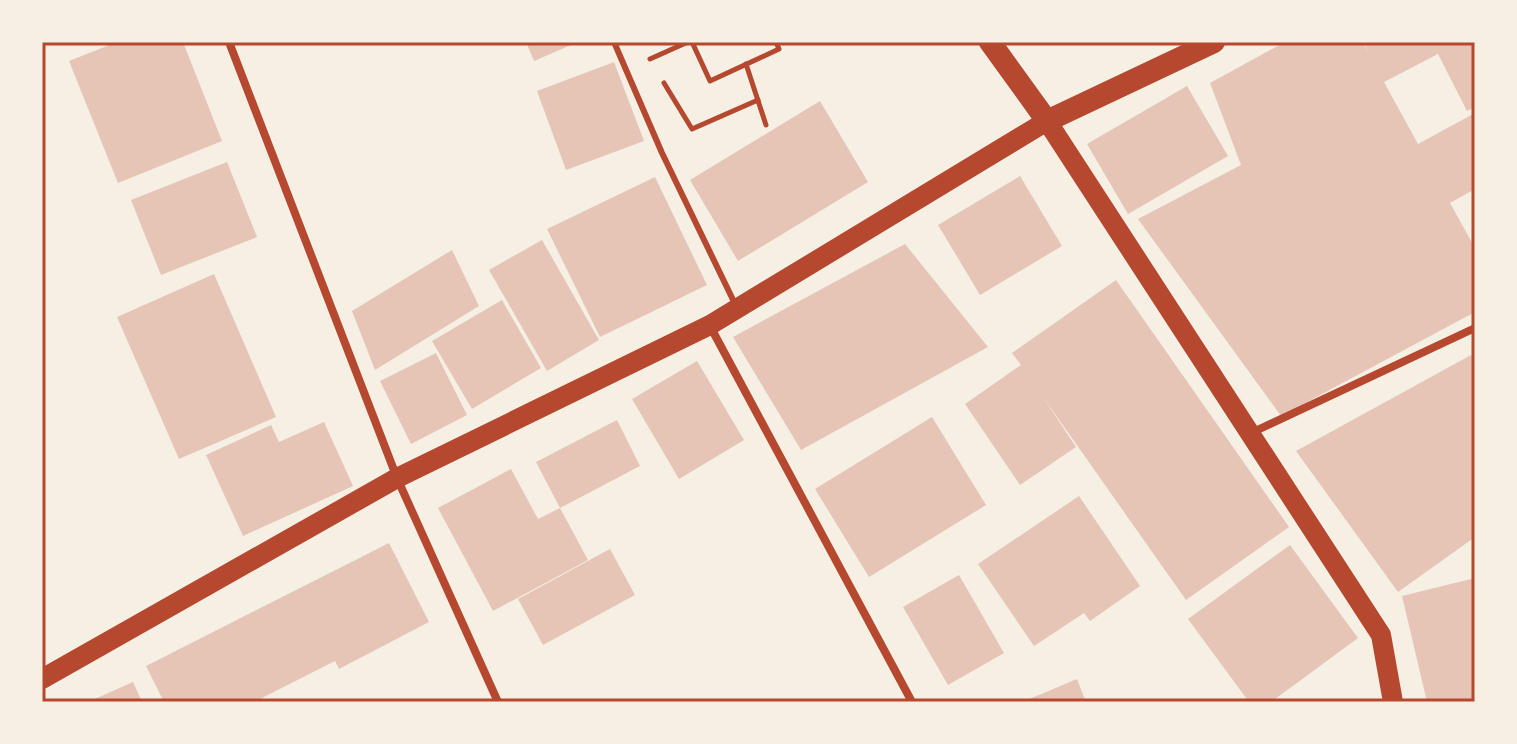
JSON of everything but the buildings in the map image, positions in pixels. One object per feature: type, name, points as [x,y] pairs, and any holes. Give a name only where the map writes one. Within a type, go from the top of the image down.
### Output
[{"type":"highway","points":[[990,42],[1047,121],[1214,42]]},
{"type":"main road","points":[[42,679],[397,478],[710,325],[1047,121],[1381,635],[1393,702]]},
{"type":"street","points":[[229,42],[397,478],[498,702]]},
{"type":"street","points":[[710,325],[912,702]]},
{"type":"street","points":[[1250,433],[1475,328]]},
{"type":"lane","points":[[614,42],[662,153],[738,309]]},
{"type":"path","points":[[650,59],[690,42],[710,81],[779,49],[776,42]]},
{"type":"path","points":[[648,51],[692,129],[758,100]]},
{"type":"path","points":[[746,64],[766,125]]}]
